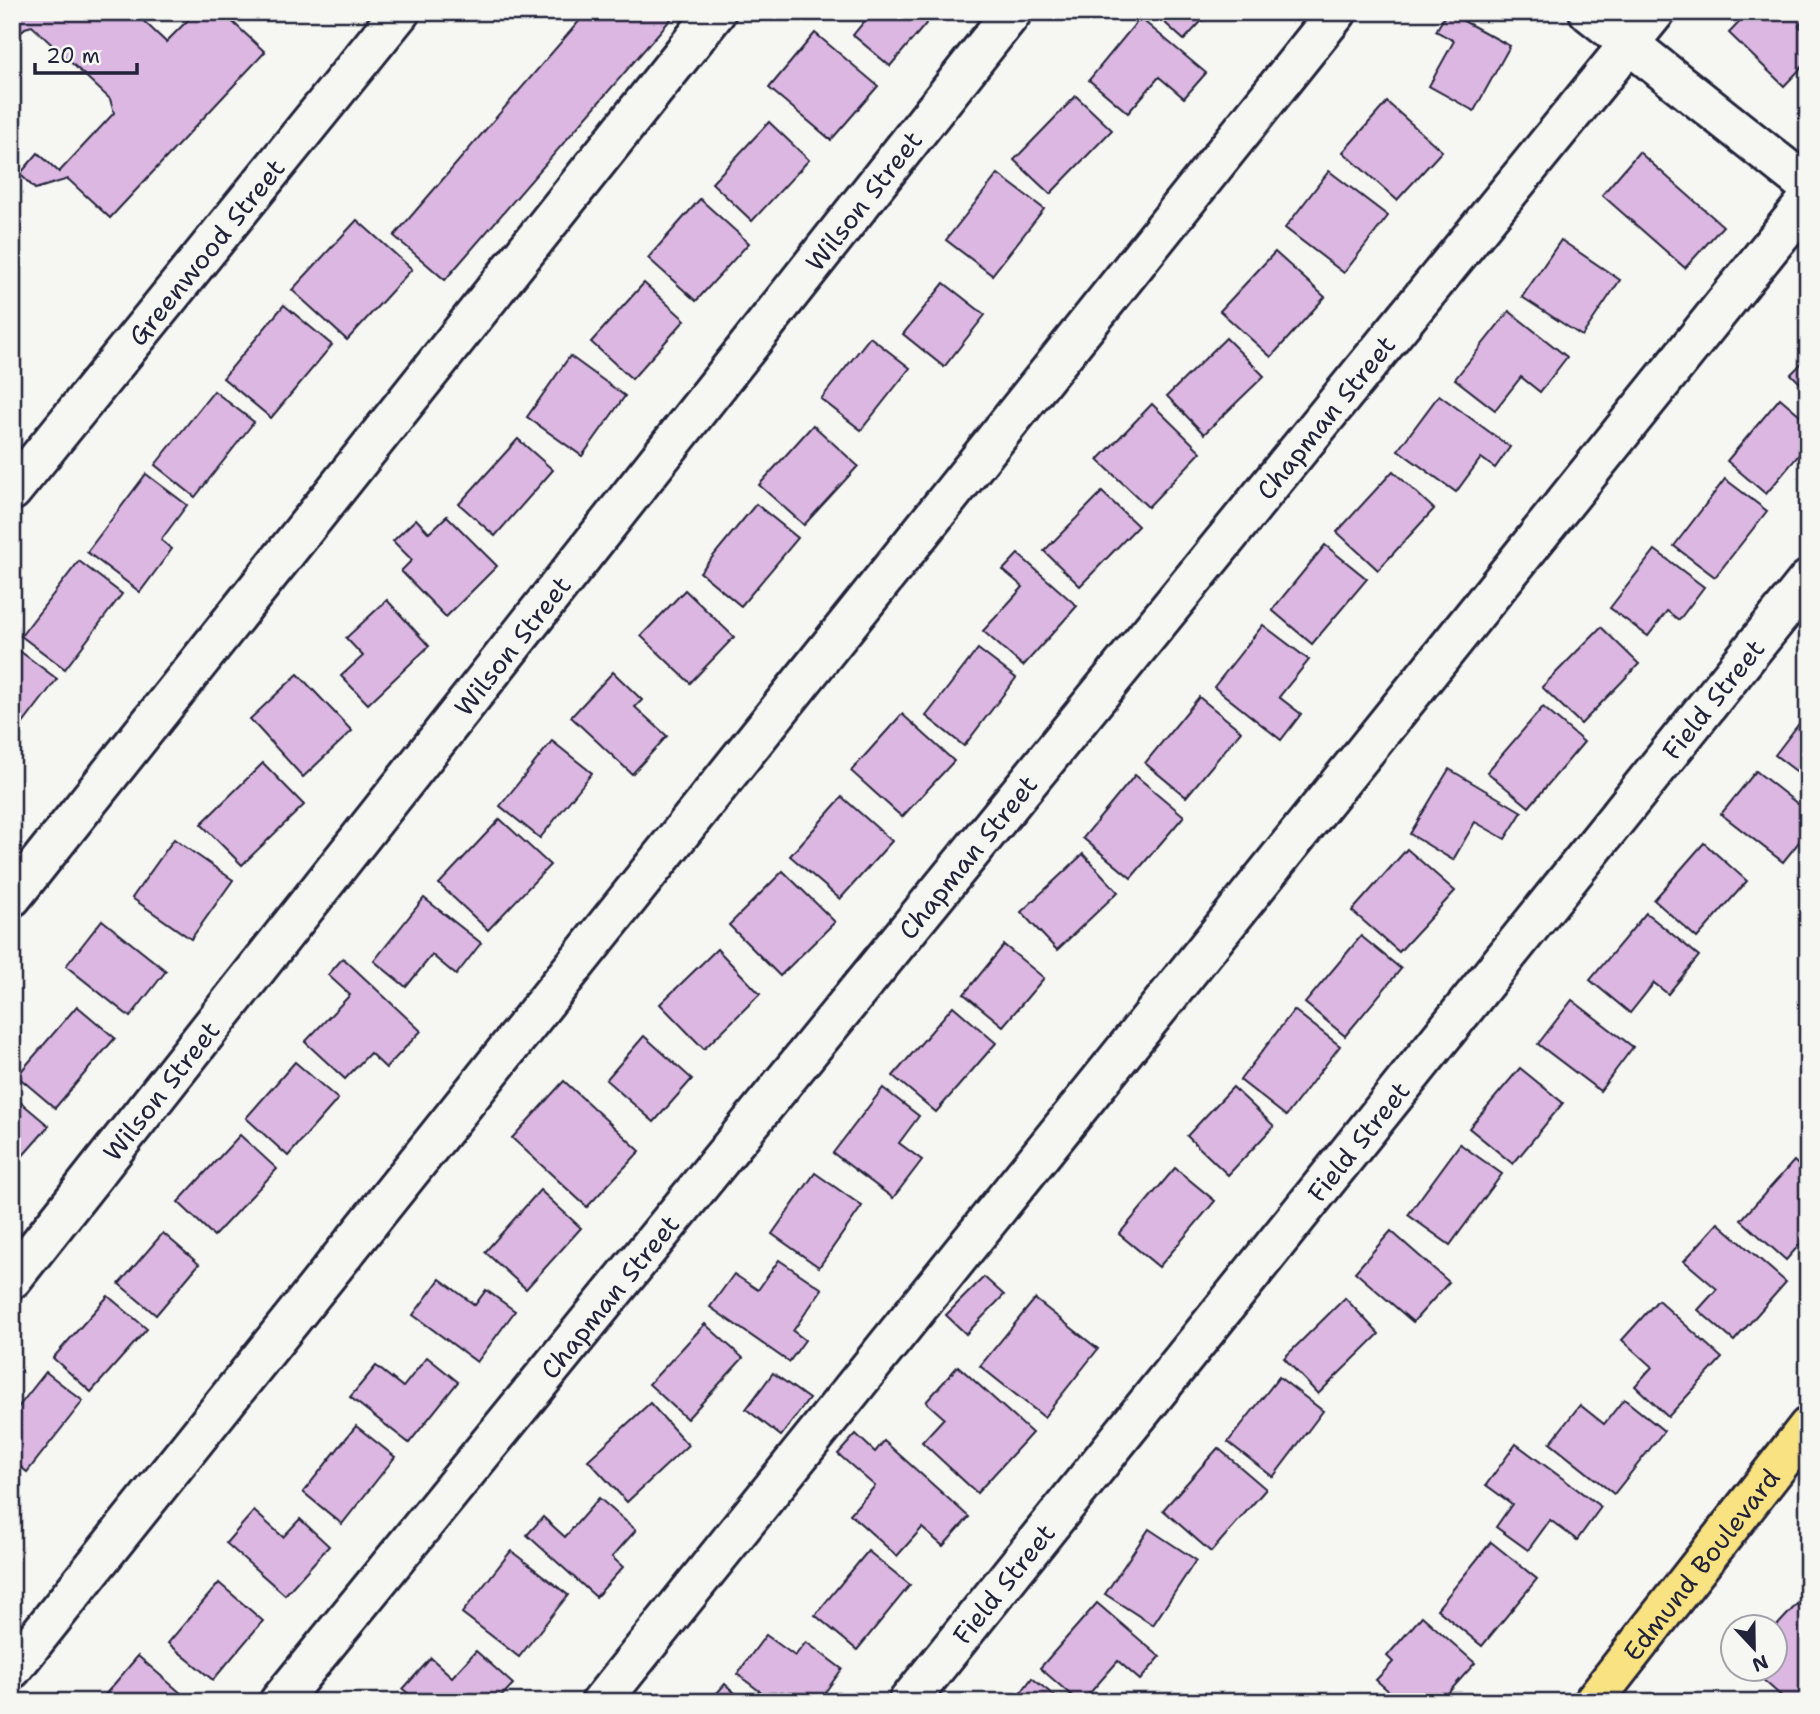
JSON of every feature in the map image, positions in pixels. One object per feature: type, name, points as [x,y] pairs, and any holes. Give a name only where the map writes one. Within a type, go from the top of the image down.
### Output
[{"type":"main road","name":"Edmund Boulevard","points":[[1593,1702],[1808,1427]]},
{"type":"street","name":"Greenwood Street","points":[[12,491],[400,12]]},
{"type":"street","points":[[12,897],[716,12]]},
{"type":"street","name":"Wilson Street","points":[[12,1279],[1013,12]]},
{"type":"street","points":[[12,1669],[1337,12]]},
{"type":"street","points":[[1589,12],[1808,187]]},
{"type":"street","name":"Chapman Street","points":[[279,1702],[1655,12]]},
{"type":"street","points":[[601,1702],[1808,200]]},
{"type":"street","name":"Field Street","points":[[908,1702],[1808,580]]},
{"type":"building","points":[[12,12],[134,12],[166,42],[196,12],[222,12],[265,52],[110,218],[68,179],[35,189],[20,174],[38,153],[59,172],[114,113],[110,99],[32,26],[25,28],[12,42]]},
{"type":"building","points":[[587,12],[677,12],[445,280],[394,236]]},
{"type":"building","points":[[872,12],[936,12],[890,66],[853,35]]},
{"type":"building","points":[[1153,12],[1210,12],[1184,40]]},
{"type":"building","points":[[1447,12],[1510,46],[1474,111],[1429,86],[1454,41],[1436,31]]},
{"type":"building","points":[[1749,12],[1805,12],[1808,15],[1799,26],[1808,34],[1808,61],[1784,86],[1729,33]]},
{"type":"building","points":[[1140,18],[1206,73],[1184,98],[1159,77],[1128,113],[1089,80]]},
{"type":"building","points":[[815,33],[878,86],[831,140],[769,88]]},
{"type":"building","points":[[1076,96],[1112,130],[1050,194],[1014,160]]},
{"type":"building","points":[[1387,102],[1442,151],[1397,200],[1343,152]]},
{"type":"building","points":[[769,122],[809,160],[752,221],[712,183]]},
{"type":"building","points":[[1639,152],[1723,226],[1685,268],[1602,195]]},
{"type":"building","points":[[1329,171],[1388,216],[1344,273],[1285,228]]},
{"type":"building","points":[[998,174],[1044,209],[992,275],[946,240]]},
{"type":"building","points":[[700,199],[749,243],[696,301],[648,258]]},
{"type":"building","points":[[357,220],[412,269],[347,340],[292,290]]},
{"type":"building","points":[[1561,240],[1620,280],[1582,336],[1522,297]]},
{"type":"building","points":[[1275,252],[1325,297],[1271,357],[1220,311]]},
{"type":"building","points":[[644,283],[685,320],[632,379],[591,342]]},
{"type":"building","points":[[944,283],[985,315],[944,367],[903,334]]},
{"type":"building","points":[[284,305],[332,345],[271,418],[223,378]]},
{"type":"building","points":[[1509,311],[1567,357],[1540,392],[1521,377],[1495,410],[1455,379]]},
{"type":"building","points":[[870,337],[910,368],[861,430],[821,399]]},
{"type":"building","points":[[1226,338],[1264,376],[1204,434],[1167,396]]},
{"type":"building","points":[[570,356],[625,396],[582,456],[527,417]]},
{"type":"building","points":[[1808,357],[1808,391],[1791,374]]},
{"type":"building","points":[[214,391],[254,422],[195,497],[155,465]]},
{"type":"building","points":[[1439,395],[1510,447],[1495,468],[1481,458],[1456,492],[1398,450]]},
{"type":"building","points":[[1780,398],[1808,422],[1808,444],[1766,494],[1727,461]]},
{"type":"building","points":[[1152,404],[1201,452],[1148,507],[1098,460]]},
{"type":"building","points":[[813,425],[858,466],[804,525],[759,485]]},
{"type":"building","points":[[518,439],[553,470],[495,536],[459,504]]},
{"type":"building","points":[[1393,471],[1434,509],[1378,570],[1337,532]]},
{"type":"building","points":[[146,474],[187,505],[161,540],[172,549],[140,592],[87,552]]},
{"type":"building","points":[[1725,479],[1767,511],[1715,577],[1674,546]]},
{"type":"building","points":[[1102,492],[1138,526],[1080,586],[1044,551]]},
{"type":"building","points":[[756,504],[798,538],[741,606],[700,572]]},
{"type":"building","points":[[447,516],[497,566],[446,617],[401,571],[412,560],[393,541],[416,519],[429,533]]},
{"type":"building","points":[[1325,545],[1367,579],[1312,644],[1272,610]]},
{"type":"building","points":[[1655,550],[1704,587],[1679,620],[1667,611],[1648,636],[1610,608]]},
{"type":"building","points":[[1018,554],[1077,606],[1023,666],[983,631],[1023,587],[1003,570]]},
{"type":"building","points":[[79,561],[122,594],[65,669],[21,636]]},
{"type":"building","points":[[685,590],[734,637],[690,683],[641,636]]},
{"type":"building","points":[[387,600],[429,646],[368,704],[341,676],[363,656],[346,638]]},
{"type":"building","points":[[1263,625],[1309,660],[1279,697],[1301,714],[1281,740],[1214,687]]},
{"type":"building","points":[[1601,627],[1639,664],[1581,724],[1542,687]]},
{"type":"building","points":[[13,646],[57,679],[12,738],[12,648]]},
{"type":"building","points":[[978,649],[1016,678],[964,746],[926,716]]},
{"type":"building","points":[[613,672],[642,700],[635,707],[667,736],[632,774],[571,717]]},
{"type":"building","points":[[298,674],[352,731],[303,777],[250,719]]},
{"type":"building","points":[[1199,697],[1241,731],[1186,797],[1145,763]]},
{"type":"building","points":[[1543,707],[1584,742],[1529,807],[1487,772]]},
{"type":"building","points":[[1808,712],[1808,780],[1775,755]]},
{"type":"building","points":[[902,714],[954,761],[902,817],[851,771]]},
{"type":"building","points":[[552,741],[592,773],[540,838],[500,806]]},
{"type":"building","points":[[263,763],[304,805],[242,865],[201,824]]},
{"type":"building","points":[[1449,769],[1522,812],[1505,839],[1475,822],[1453,860],[1410,834]]},
{"type":"building","points":[[1756,771],[1808,812],[1808,831],[1783,862],[1721,814]]},
{"type":"building","points":[[1135,775],[1184,816],[1131,878],[1083,838]]},
{"type":"building","points":[[842,797],[892,841],[840,899],[790,856]]},
{"type":"building","points":[[500,819],[550,865],[488,930],[439,884]]},
{"type":"building","points":[[174,839],[233,880],[191,939],[132,898]]},
{"type":"building","points":[[1704,843],[1747,881],[1697,938],[1654,900]]},
{"type":"building","points":[[1407,849],[1455,891],[1399,952],[1352,911]]},
{"type":"building","points":[[1083,854],[1118,892],[1057,950],[1021,912]]},
{"type":"building","points":[[783,871],[835,922],[780,976],[729,925]]},
{"type":"building","points":[[424,898],[481,943],[456,975],[432,955],[406,987],[374,961]]},
{"type":"building","points":[[1646,913],[1699,956],[1668,994],[1654,983],[1630,1013],[1590,980]]},
{"type":"building","points":[[102,920],[166,971],[130,1017],[66,966]]},
{"type":"building","points":[[1361,936],[1401,969],[1345,1036],[1305,1003]]},
{"type":"building","points":[[1004,945],[1044,978],[1003,1026],[964,994]]},
{"type":"building","points":[[717,949],[760,994],[704,1049],[660,1004]]},
{"type":"building","points":[[343,958],[421,1031],[386,1068],[370,1053],[345,1079],[305,1042],[350,995],[328,975]]},
{"type":"building","points":[[1572,1000],[1633,1047],[1600,1091],[1538,1044]]},
{"type":"building","points":[[77,1006],[115,1038],[55,1108],[17,1076]]},
{"type":"building","points":[[953,1006],[996,1043],[936,1112],[893,1076]]},
{"type":"building","points":[[1294,1010],[1340,1046],[1286,1116],[1240,1080]]},
{"type":"building","points":[[644,1036],[692,1079],[654,1122],[606,1080]]},
{"type":"building","points":[[295,1062],[338,1099],[288,1156],[246,1118]]},
{"type":"building","points":[[1520,1068],[1563,1103],[1513,1164],[1469,1128]]},
{"type":"building","points":[[564,1081],[640,1151],[587,1207],[512,1138]]},
{"type":"building","points":[[1233,1087],[1274,1126],[1228,1175],[1187,1136]]},
{"type":"building","points":[[883,1088],[919,1116],[899,1143],[922,1160],[893,1198],[833,1153]]},
{"type":"building","points":[[12,1095],[49,1126],[12,1168]]},
{"type":"building","points":[[240,1135],[277,1169],[214,1236],[178,1202]]},
{"type":"building","points":[[1460,1144],[1502,1174],[1450,1245],[1408,1215]]},
{"type":"building","points":[[1794,1161],[1808,1174],[1808,1235],[1786,1260],[1741,1220]]},
{"type":"building","points":[[1175,1168],[1215,1201],[1159,1267],[1119,1234]]},
{"type":"building","points":[[815,1173],[862,1206],[819,1267],[772,1234]]},
{"type":"building","points":[[540,1190],[581,1228],[526,1289],[485,1252]]},
{"type":"building","points":[[1718,1223],[1786,1282],[1734,1341],[1698,1310],[1717,1289],[1684,1261]]},
{"type":"building","points":[[1391,1231],[1449,1282],[1413,1322],[1355,1272]]},
{"type":"building","points":[[163,1233],[199,1264],[156,1315],[119,1284]]},
{"type":"building","points":[[779,1260],[822,1289],[793,1331],[805,1340],[789,1362],[710,1307],[734,1274],[758,1290]]},
{"type":"building","points":[[984,1277],[1004,1295],[966,1334],[946,1315]]},
{"type":"building","points":[[440,1279],[475,1305],[486,1290],[515,1311],[477,1362],[413,1315]]},
{"type":"building","points":[[108,1296],[147,1329],[91,1392],[53,1358]]},
{"type":"building","points":[[1345,1298],[1379,1334],[1318,1394],[1284,1358]]},
{"type":"building","points":[[1035,1299],[1098,1349],[1044,1417],[980,1366]]},
{"type":"building","points":[[1658,1300],[1722,1358],[1668,1417],[1635,1386],[1652,1367],[1622,1340]]},
{"type":"building","points":[[705,1324],[743,1358],[687,1419],[649,1384]]},
{"type":"building","points":[[427,1357],[458,1382],[409,1443],[350,1397],[376,1366],[403,1387]]},
{"type":"building","points":[[958,1366],[1032,1433],[977,1493],[922,1442],[944,1418],[926,1402]]},
{"type":"building","points":[[46,1372],[83,1401],[27,1472],[12,1460],[12,1415]]},
{"type":"building","points":[[773,1373],[809,1399],[781,1436],[746,1409]]},
{"type":"building","points":[[1279,1377],[1323,1411],[1273,1477],[1228,1442]]},
{"type":"building","points":[[1624,1399],[1664,1431],[1614,1494],[1550,1443],[1580,1405],[1604,1424]]},
{"type":"building","points":[[650,1403],[688,1445],[627,1502],[588,1460]]},
{"type":"building","points":[[356,1426],[395,1457],[342,1524],[303,1492]]},
{"type":"building","points":[[856,1434],[875,1452],[884,1441],[969,1517],[943,1546],[922,1528],[897,1556],[850,1514],[875,1486],[838,1454]]},
{"type":"building","points":[[1516,1444],[1601,1507],[1577,1540],[1550,1520],[1528,1550],[1496,1527],[1512,1504],[1486,1485]]},
{"type":"building","points":[[1218,1448],[1266,1489],[1211,1552],[1163,1510]]},
{"type":"building","points":[[599,1498],[636,1530],[612,1557],[623,1567],[596,1597],[527,1535],[543,1517],[565,1537]]},
{"type":"building","points":[[254,1511],[283,1537],[300,1519],[329,1546],[285,1595],[226,1543]]},
{"type":"building","points":[[1149,1529],[1196,1560],[1153,1625],[1105,1594]]},
{"type":"building","points":[[1491,1542],[1537,1579],[1482,1646],[1437,1609]]},
{"type":"building","points":[[511,1551],[568,1595],[519,1657],[462,1613]]},
{"type":"building","points":[[868,1551],[910,1585],[857,1650],[815,1615]]},
{"type":"building","points":[[219,1583],[263,1621],[213,1680],[168,1643]]},
{"type":"building","points":[[1097,1603],[1160,1657],[1140,1680],[1118,1661],[1082,1702],[1079,1702],[1040,1668]]},
{"type":"building","points":[[1797,1604],[1808,1614],[1808,1702],[1788,1702],[1766,1682],[1788,1682],[1788,1614]]},
{"type":"building","points":[[1422,1616],[1475,1663],[1440,1702],[1401,1702],[1376,1680],[1393,1662],[1387,1656]]},
{"type":"building","points":[[766,1635],[795,1656],[806,1642],[842,1669],[818,1702],[774,1702],[737,1674]]},
{"type":"building","points":[[476,1651],[513,1684],[496,1702],[418,1702],[403,1689],[431,1658],[452,1677]]},
{"type":"building","points":[[138,1656],[190,1701],[111,1702],[104,1696]]},
{"type":"building","points":[[1032,1678],[1062,1702],[1014,1702]]},
{"type":"building","points":[[725,1684],[745,1702],[709,1702]]}]
